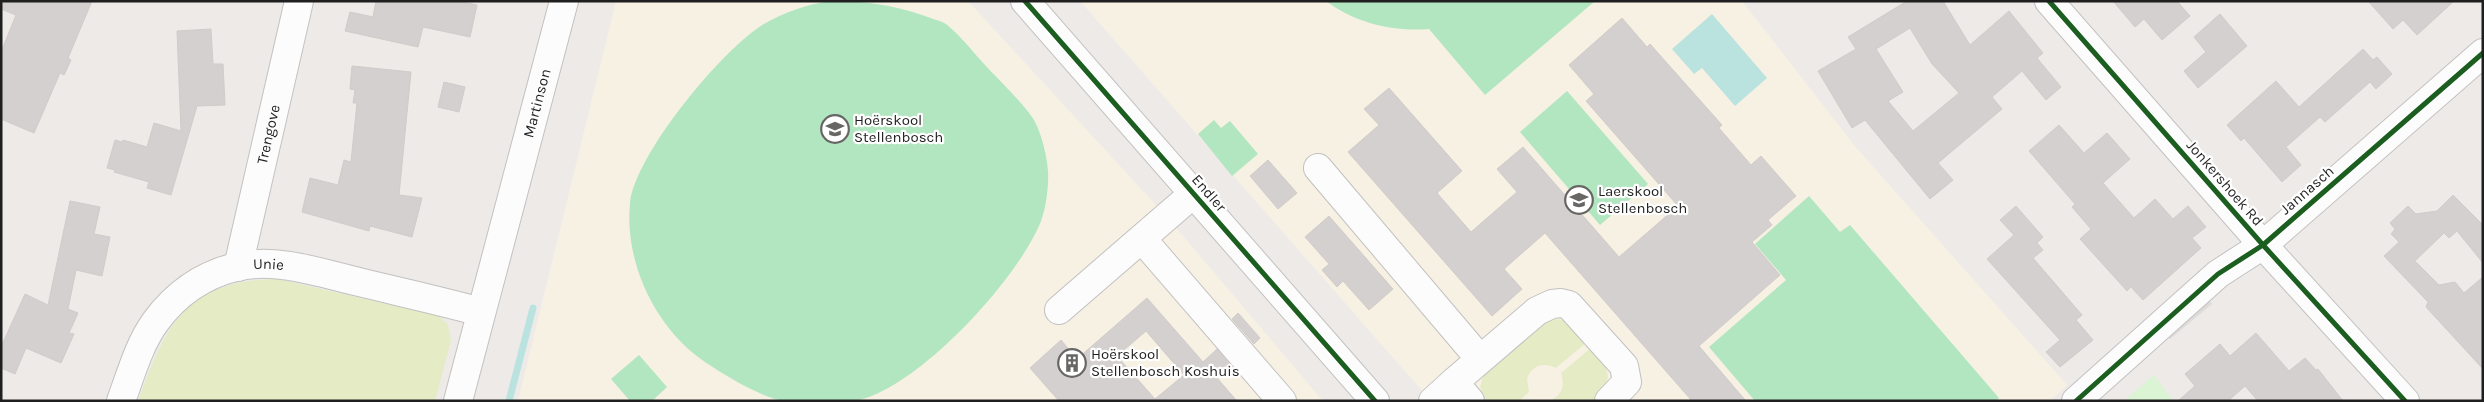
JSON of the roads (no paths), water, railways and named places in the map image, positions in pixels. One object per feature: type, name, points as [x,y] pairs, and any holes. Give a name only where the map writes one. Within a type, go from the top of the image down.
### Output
[{"type":"street","name":"Trengove","points":[[238,266],[299,1]]},
{"type":"street","name":"Martinson","points":[[481,312],[564,1]]},
{"type":"street","name":"Endler","points":[[1025,1],[1375,401]]},
{"type":"street","name":"Jonkershoek Rd","points":[[2049,1],[2262,245],[2405,401]]},
{"type":"street","name":"Jannasch","points":[[2076,401],[2218,274],[2262,245],[2483,53]]},
{"type":"street","points":[[1318,168],[1480,359]]},
{"type":"street","points":[[1060,310],[1193,194]]},
{"type":"street","points":[[1142,239],[1282,401]]},
{"type":"street","name":"Unie","points":[[121,401],[143,345],[156,321],[192,285],[211,275],[238,266],[284,266],[481,312]]},
{"type":"street","points":[[1433,401],[1462,392],[1480,359],[1546,306],[1561,303],[1569,305],[1624,366],[1627,382],[1609,401]]},
{"type":"street","points":[[458,401],[481,312]]},
{"type":"water","points":[[1712,14],[1767,78],[1735,106],[1702,68],[1694,74],[1672,49]]},
{"type":"waterway","points":[[509,401],[533,308]]},
{"type":"place","name":"Hoërskool Stellenbosch","points":[[835,129]]},
{"type":"place","name":"Laerskool Stellenbosch","points":[[1579,200]]},
{"type":"place","name":"Hoërskool Stellenbosch Koshuis","points":[[1072,363]]}]
